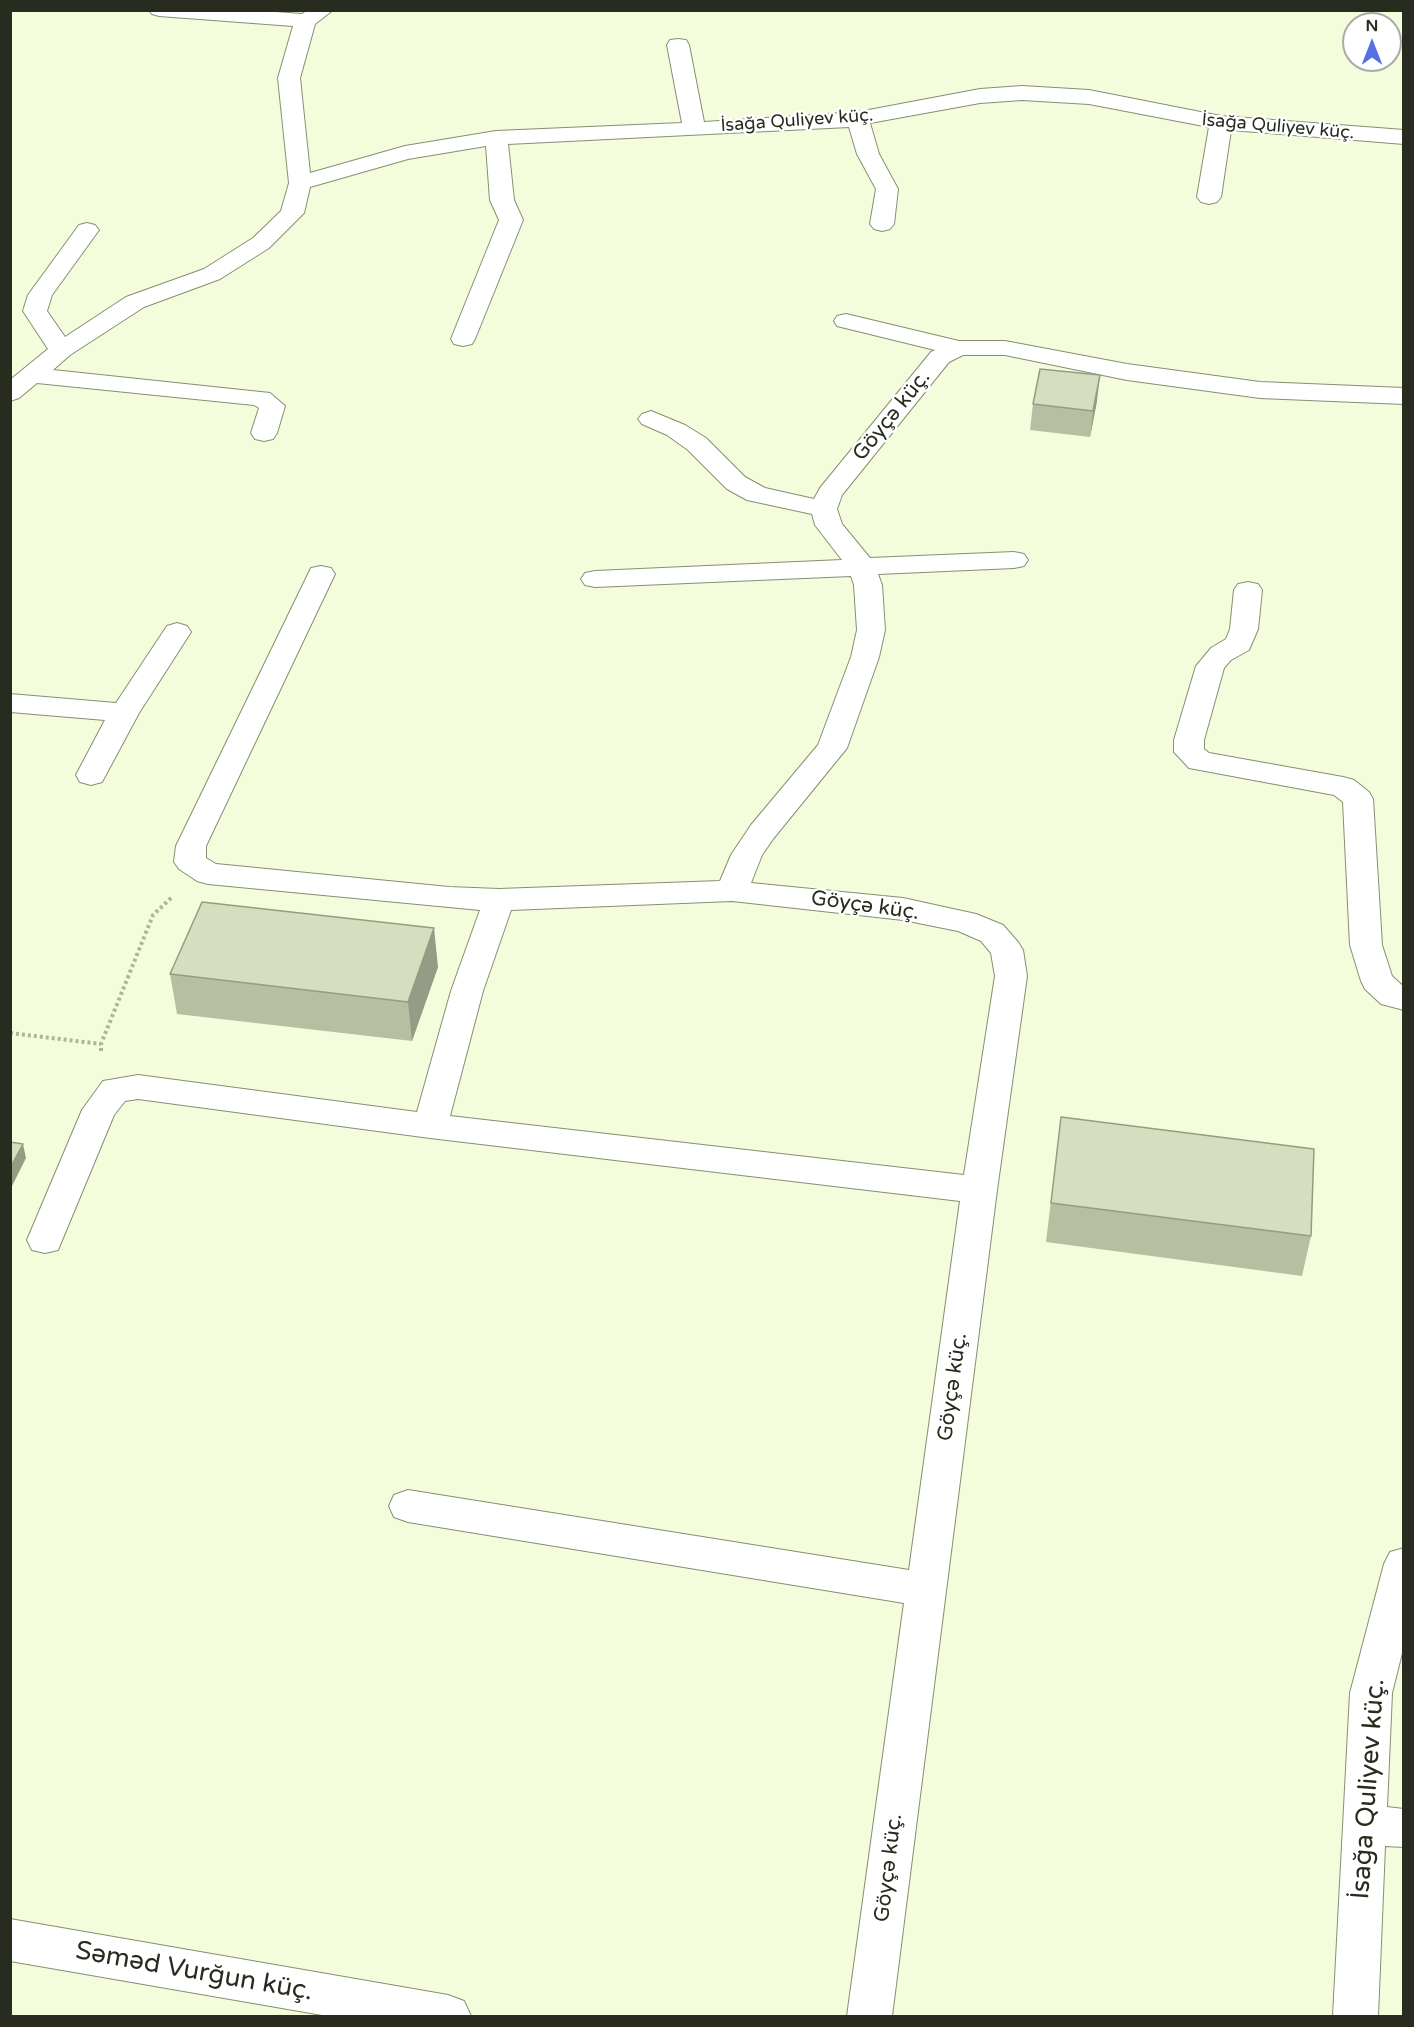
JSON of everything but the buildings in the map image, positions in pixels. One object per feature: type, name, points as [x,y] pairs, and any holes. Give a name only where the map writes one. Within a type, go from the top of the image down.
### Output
[{"type":"street","points":[[10,393],[61,350],[135,302],[213,274],[261,243],[292,213],[300,183],[289,78],[297,45],[315,16],[159,10]]},
{"type":"street","points":[[678,45],[694,129]]},
{"type":"street","name":"İsağa Quliyev küç.","points":[[300,183],[405,153],[496,138],[858,119],[980,96],[1022,93],[1089,97],[1221,123],[1404,137]]},
{"type":"street","points":[[858,119],[868,154],[879,170],[887,189],[882,224]]},
{"type":"street","points":[[1209,197],[1221,123]]},
{"type":"street","points":[[463,339],[511,220],[502,200],[496,138]]},
{"type":"street","points":[[61,350],[35,311],[40,295],[87,230]]},
{"type":"street","points":[[846,321],[959,348],[1005,348],[1127,372],[1260,390],[1404,396]]},
{"type":"street","name":"Göyçə küç.","points":[[824,509],[829,494],[940,357],[959,348]]},
{"type":"street","points":[[34,375],[261,398],[272,406],[264,433]]},
{"type":"street","points":[[651,419],[676,430],[697,444],[736,483],[756,494],[824,509],[829,525],[862,566],[868,585],[871,630],[865,657],[832,748],[762,832],[747,855],[732,891]]},
{"type":"street","points":[[595,579],[1014,560]]},
{"type":"street","points":[[208,874],[190,862],[190,846],[321,574]]},
{"type":"street","points":[[1248,590],[1244,629],[1239,644],[1221,654],[1210,666],[1189,740],[1189,752],[1200,761],[1343,787],[1358,799],[1366,945],[1377,981],[1393,996],[1404,999]]},
{"type":"street","points":[[91,775],[124,713],[177,632]]},
{"type":"street","points":[[10,703],[124,713]]},
{"type":"street","name":"Göyçə küç.","points":[[208,874],[449,898],[499,900],[732,891],[903,909],[955,920],[992,933],[1007,950],[1011,976],[979,1190],[870,2016]]},
{"type":"street","points":[[430,1125],[467,991],[499,900]]},
{"type":"street","points":[[45,1240],[99,1110],[115,1090],[138,1087],[430,1125],[979,1190]]},
{"type":"street","points":[[408,1506],[926,1590]]},
{"type":"street","name":"İsağa Quliyev küç.","points":[[1356,2016],[1363,1825],[1371,1693],[1404,1564]]},
{"type":"street","points":[[1363,1825],[1404,1828]]},
{"type":"street","name":"Səməd Vurğun küç.","points":[[10,1940],[448,2016]]},
{"type":"path","points":[[115,1090],[101,1060],[101,1044],[153,915],[172,897],[208,874]]},
{"type":"path","points":[[10,1034],[101,1044]]}]
